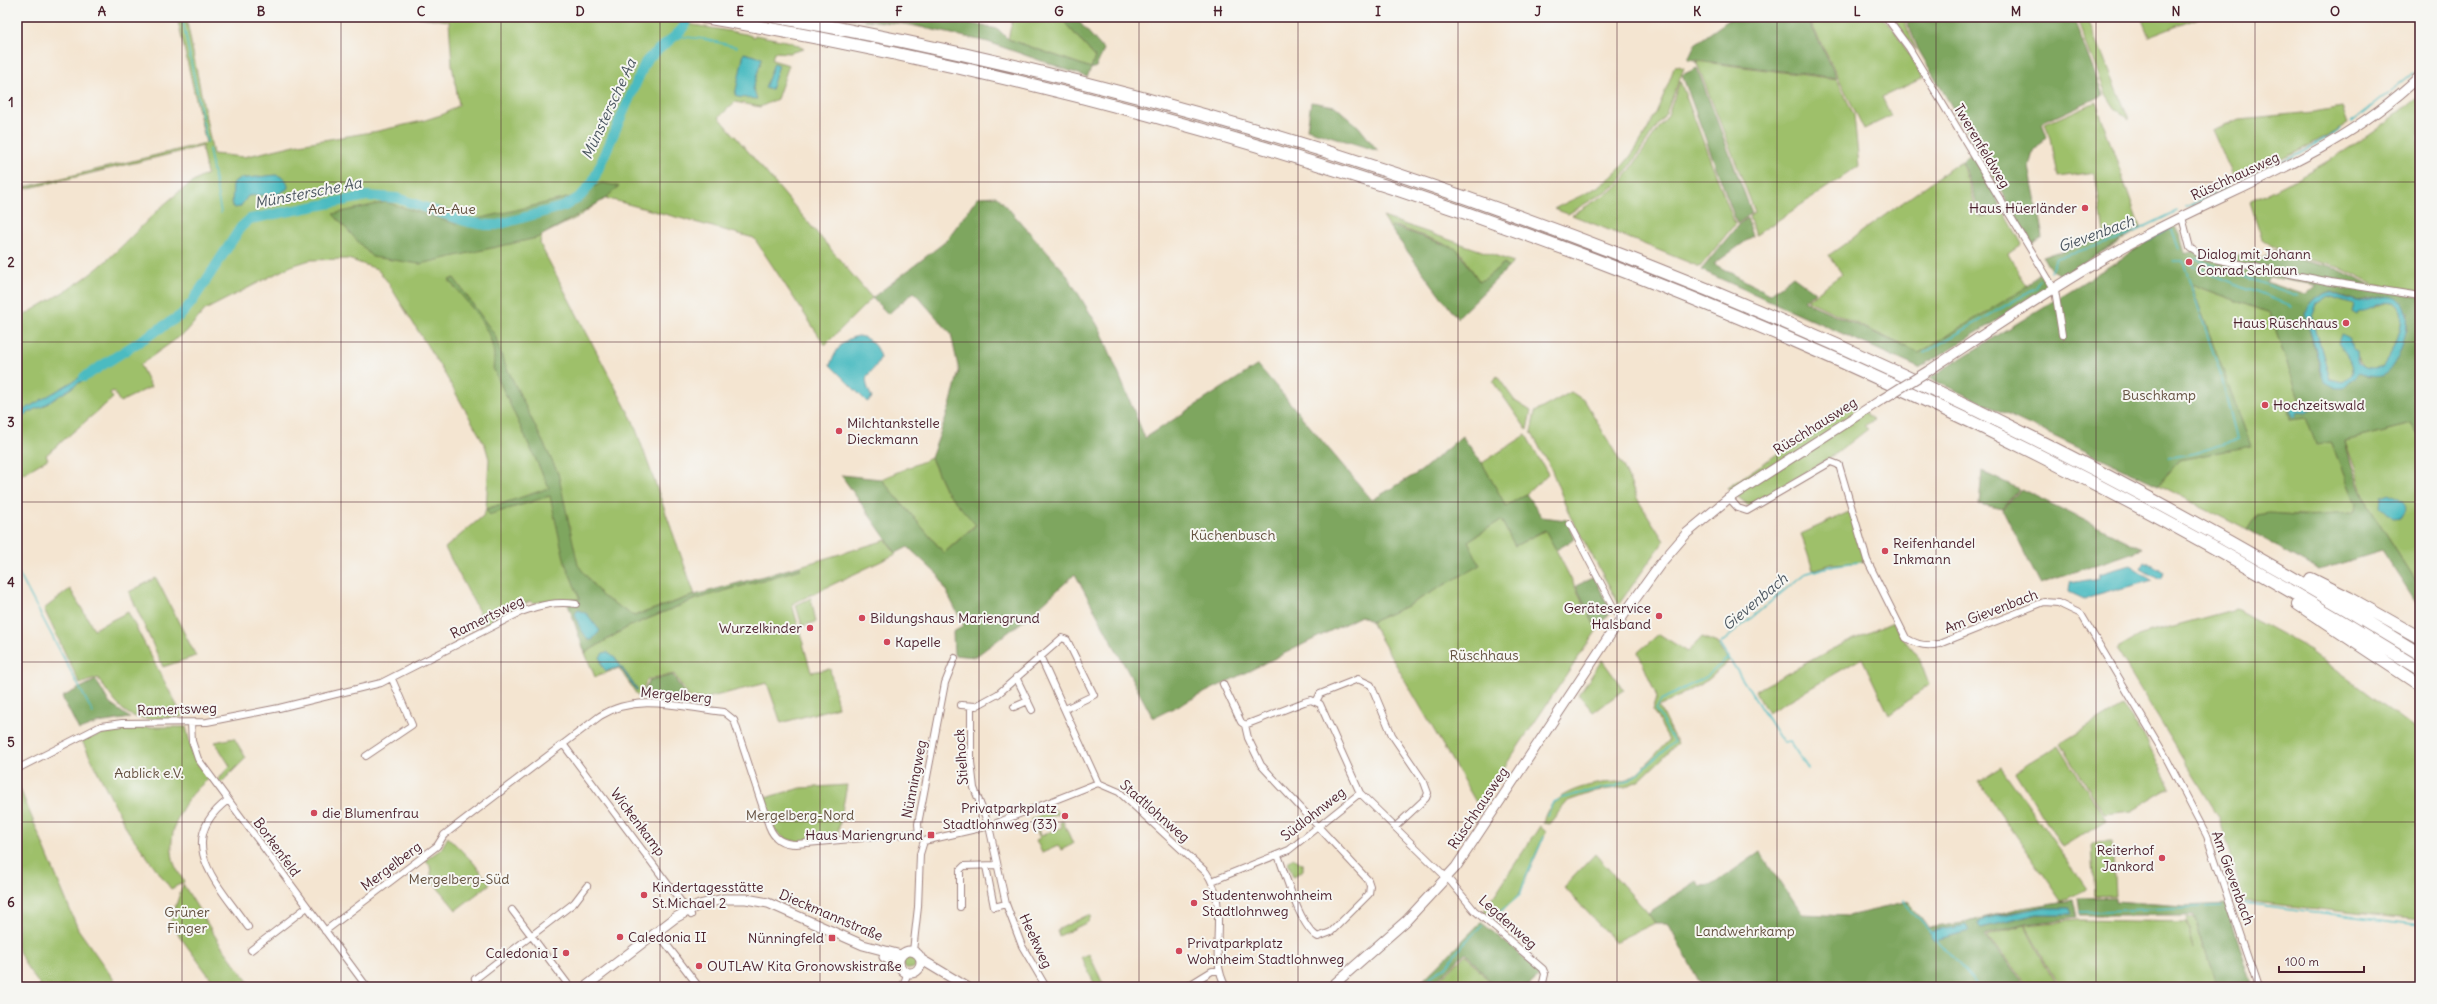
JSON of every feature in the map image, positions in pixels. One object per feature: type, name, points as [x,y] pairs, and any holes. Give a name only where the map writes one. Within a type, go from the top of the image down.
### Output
[{"type":"highway","points":[[704,17],[919,58],[1144,113],[1301,158],[1504,226],[1705,303],[1882,379],[2094,483],[2249,566],[2420,669]]},
{"type":"highway","points":[[777,17],[1003,64],[1155,103],[1311,148],[1500,211],[1703,288],[1887,367],[2095,468],[2248,551],[2420,654]]},
{"type":"highway","points":[[2248,551],[2259,551],[2349,598],[2420,638]]},
{"type":"highway","points":[[2249,566],[2257,578],[2420,685]]},
{"type":"main road","name":"Rüschhausweg","points":[[1331,987],[1406,921],[1447,878],[1620,620],[1673,548],[1703,519],[1728,498],[2120,250],[2182,217],[2319,151],[2366,121],[2420,76]]},
{"type":"main road","name":"Dieckmannstraße","points":[[585,987],[690,912],[723,899],[760,901],[778,906],[863,945],[900,959]]},
{"type":"main road","name":"Dieckmannstraße","points":[[593,987],[659,934]]},
{"type":"main road","points":[[948,977],[918,971],[907,974],[901,970],[900,959],[907,951],[913,951],[922,960],[948,977],[967,987]]},
{"type":"main road","points":[[918,971],[922,960]]},
{"type":"street","name":"Twerenfeldweg","points":[[1886,17],[1909,48],[2055,290]]},
{"type":"street","points":[[2182,217],[2190,248],[2204,257],[2331,282],[2420,296]]},
{"type":"street","points":[[2055,290],[2062,336]]},
{"type":"street","name":"Am Gievenbach","points":[[1728,498],[1738,508],[1747,511],[1831,462],[1839,465],[1867,560],[1906,638],[1924,646],[1939,644],[2044,602],[2058,603],[2081,614],[2163,752],[2207,836],[2258,987]]},
{"type":"street","points":[[1570,524],[1620,620]]},
{"type":"street","name":"Ramertsweg","points":[[17,769],[100,726],[122,723],[191,723],[257,712],[392,679],[521,612],[561,602],[576,604]]},
{"type":"street","points":[[961,705],[970,707],[976,706],[998,694],[1062,638],[1067,640],[1094,695],[1065,709]]},
{"type":"street","points":[[1040,656],[1098,783]]},
{"type":"street","name":"Nünningweg","points":[[924,841],[918,833],[918,824],[940,704],[947,675],[955,658]]},
{"type":"street","points":[[1016,677],[1032,710]]},
{"type":"street","points":[[366,756],[412,726],[392,679]]},
{"type":"street","points":[[1316,702],[1320,694],[1358,679],[1371,685],[1392,735],[1424,782],[1428,793],[1426,798],[1395,827]]},
{"type":"street","points":[[1224,684],[1241,722],[1246,725],[1248,738],[1261,765],[1370,886],[1369,894],[1331,932],[1318,937],[1308,927],[1278,855]]},
{"type":"street","points":[[1014,707],[1028,701]]},
{"type":"street","points":[[1246,725],[1304,702],[1316,702],[1323,708],[1344,760],[1360,793]]},
{"type":"street","name":"Mergelberg","points":[[325,931],[437,846],[444,835],[563,744],[601,716],[629,704],[651,703],[724,712],[734,720],[738,728],[769,826],[777,839],[785,843],[796,844],[918,833]]},
{"type":"street","name":"Stielhock","points":[[970,707],[972,778],[989,826]]},
{"type":"street","name":"Borkenfeld","points":[[191,723],[194,750],[228,800],[367,987]]},
{"type":"street","name":"Wickenkamp","points":[[563,744],[690,912]]},
{"type":"street","name":"Stadtlohnweg","points":[[924,841],[989,826],[1098,783],[1119,792],[1206,872],[1212,881],[1219,909],[1219,971],[1226,987]]},
{"type":"street","name":"Südlohnweg","points":[[1212,881],[1278,855],[1301,842],[1360,793],[1447,878]]},
{"type":"street","points":[[228,800],[213,812],[205,825],[201,844],[202,856],[210,872],[248,927]]},
{"type":"street","name":"Heekweg","points":[[989,826],[1006,904],[1022,946],[1046,987]]},
{"type":"street","points":[[913,951],[918,907],[920,854],[924,841]]},
{"type":"street","points":[[960,906],[960,870],[964,866],[997,865]]},
{"type":"street","name":"Heekweg","points":[[986,866],[994,907],[1006,904]]},
{"type":"street","name":"Legdenweg","points":[[1447,878],[1483,918],[1543,969],[1545,974],[1542,987]]},
{"type":"street","points":[[475,979],[574,903],[587,886]]},
{"type":"street","points":[[251,950],[307,907]]},
{"type":"street","points":[[512,910],[570,987]]},
{"type":"street","points":[[659,934],[698,987]]},
{"type":"street","points":[[1186,987],[1212,971],[1219,971]]},
{"type":"street","points":[[904,987],[907,974]]},
{"type":"green space","name":"Aa-Aue","points":[[177,17],[186,17],[213,154],[244,157],[299,144],[378,131],[422,121],[444,114],[459,105],[452,65],[449,21],[419,17],[643,17],[683,23],[687,17],[691,17],[688,24],[746,34],[754,37],[755,35],[791,42],[804,49],[789,53],[774,52],[772,60],[789,65],[777,99],[760,107],[735,102],[719,117],[872,298],[825,345],[754,238],[605,198],[578,217],[542,235],[540,243],[633,421],[695,595],[634,616],[588,611],[580,599],[533,603],[530,601],[486,625],[445,548],[483,516],[486,509],[489,459],[485,445],[446,376],[387,281],[377,269],[348,259],[310,260],[291,266],[205,310],[186,332],[140,365],[151,387],[120,402],[113,391],[110,393],[113,398],[46,455],[48,459],[17,477],[17,320],[90,275],[163,205],[191,183],[207,174],[202,149],[204,146],[17,191],[17,189],[206,143]]},
{"type":"green space","points":[[840,17],[937,17],[998,29],[1008,39],[1091,68],[1095,57],[1060,17],[1075,17],[1104,50],[1096,67],[1091,69],[1087,77],[988,42],[911,25]]},
{"type":"green space","points":[[1013,17],[1060,17],[1095,57],[1091,68],[1008,39]]},
{"type":"green space","points":[[1733,17],[1807,17],[1837,78],[1688,59],[1695,44]]},
{"type":"green space","points":[[1808,17],[1882,17],[1895,31],[1923,78],[1882,97],[1891,116],[1864,129]]},
{"type":"green space","points":[[1891,17],[1903,17],[1916,50]]},
{"type":"green space","points":[[1905,17],[2073,17],[2103,95],[2042,123],[2047,137],[2033,152],[2029,167],[2043,237],[2032,243],[1918,49]]},
{"type":"green space","points":[[2076,17],[2087,17],[2129,119],[2115,108],[2106,94]]},
{"type":"green space","points":[[2141,17],[2201,17],[2149,37]]},
{"type":"green space","points":[[1696,61],[1837,79],[1854,115],[1859,166],[1756,235],[1749,217],[1755,212]]},
{"type":"green space","points":[[1675,65],[1684,68],[1666,113],[1618,184],[1568,214],[1554,209],[1593,190],[1605,182],[1629,158],[1648,129],[1656,113]]},
{"type":"green space","points":[[1697,68],[1752,213],[1737,224],[1682,75]]},
{"type":"green space","points":[[1680,81],[1735,224],[1700,267],[1572,215],[1619,186],[1668,115]]},
{"type":"green space","points":[[2419,96],[2420,292],[2375,285],[2338,267],[2302,258],[2275,248],[2262,239],[2250,202],[2296,179],[2338,155],[2399,113]]},
{"type":"green space","points":[[1311,102],[1335,106],[1359,127],[1378,151],[1307,129]]},
{"type":"green space","points":[[2096,102],[2140,228],[2121,229],[2104,234],[2095,172],[2058,177],[2051,138],[2045,124]]},
{"type":"green space","points":[[2342,107],[2348,124],[2297,152],[2235,180],[2212,130],[2240,119],[2313,112]]},
{"type":"green space","points":[[1972,153],[2000,205],[1987,216],[1981,215],[1962,161]]},
{"type":"green space","points":[[1961,161],[1979,216],[1988,217],[2001,206],[2022,244],[2008,254],[2027,287],[1919,353],[1807,300],[1842,274],[1829,255]]},
{"type":"green space","points":[[602,183],[619,186],[605,199],[537,238],[420,264],[372,257],[333,214],[386,202],[456,224],[571,197]]},
{"type":"green space","name":"Küchenbusch","points":[[997,196],[1065,272],[1101,331],[1145,438],[1258,365],[1372,500],[1421,471],[1462,436],[1482,463],[1506,506],[1526,494],[1542,517],[1567,520],[1575,539],[1556,550],[1545,530],[1515,546],[1501,520],[1468,541],[1480,565],[1407,606],[1371,622],[1361,616],[1153,718],[1075,574],[1026,619],[975,657],[954,655],[953,632],[964,626],[938,575],[908,547],[896,553],[841,475],[881,479],[944,553],[976,525],[946,491],[931,458],[950,406],[959,371],[951,334],[914,292],[888,314],[872,298],[945,242],[978,197]]},
{"type":"green space","points":[[1383,217],[1514,262],[1508,268],[1504,263],[1485,279],[1479,281],[1461,253],[1440,242],[1396,226],[1390,228]]},
{"type":"green space","points":[[1747,218],[1753,236],[1714,264],[1770,294],[1793,276],[1815,292],[1804,301],[1919,353],[2027,287],[2039,272],[2048,289],[1919,368],[1701,270],[1738,225]]},
{"type":"green space","points":[[1392,226],[1457,249],[1479,281],[1485,279],[1504,263],[1508,268],[1457,318],[1390,228]]},
{"type":"green space","name":"Buschkamp","points":[[2174,226],[2180,233],[2185,254],[2196,250],[2261,259],[2274,250],[2301,260],[2337,269],[2374,287],[2420,297],[2420,438],[2411,424],[2345,441],[2352,467],[2369,507],[2420,587],[2420,609],[2382,551],[2319,570],[2247,530],[2257,515],[2270,513],[2307,516],[2352,513],[2355,511],[2356,504],[2331,442],[2316,444],[2306,418],[2290,420],[2288,409],[2300,401],[2270,313],[2191,284],[2251,446],[2180,460],[2158,485],[1929,378]],"holes":[[[2269,277],[2316,285],[2317,285],[2306,295],[2266,282]],[[2330,292],[2358,301],[2385,296],[2408,312],[2407,329],[2392,366],[2370,377],[2359,373],[2344,388],[2322,375],[2305,314],[2315,300]]]},
{"type":"green space","points":[[2120,231],[2135,232],[2066,274],[2059,275],[2048,266],[2043,257]]},
{"type":"green space","points":[[454,278],[495,335],[503,360],[558,473],[578,565],[602,596],[634,616],[695,595],[800,566],[801,569],[696,599],[628,627],[585,653],[567,601],[580,599],[565,563],[550,496],[489,515],[486,509],[549,488],[493,368],[494,356],[492,344],[487,332],[474,310],[449,280]]},
{"type":"green space","name":"Hochzeitswald","points":[[2191,284],[2270,313],[2300,401],[2290,420],[2306,417],[2331,442],[2356,504],[2355,511],[2347,514],[2323,516],[2280,514],[2257,515],[2247,530],[2158,485],[2180,460],[2250,445]]},
{"type":"green space","points":[[2329,296],[2354,304],[2357,315],[2359,310],[2372,308],[2381,304],[2392,303],[2399,306],[2402,320],[2398,338],[2390,355],[2382,367],[2375,369],[2366,368],[2361,364],[2352,350],[2339,343],[2352,364],[2352,374],[2349,378],[2342,382],[2330,379],[2312,317],[2317,304]]},
{"type":"green space","points":[[1497,376],[1515,401],[1531,411],[1527,430],[1493,382]]},
{"type":"green space","points":[[1571,392],[1585,401],[1624,468],[1638,500],[1664,541],[1619,604],[1570,516],[1550,466],[1531,432],[1535,412]]},
{"type":"green space","points":[[1852,403],[1874,420],[1864,426],[1868,429],[1837,453],[1749,506],[1727,488]]},
{"type":"green space","points":[[2411,424],[2420,438],[2420,587],[2369,507],[2345,441]]},
{"type":"green space","points":[[1526,435],[1548,474],[1526,494],[1506,507],[1482,463]]},
{"type":"green space","points":[[931,458],[946,491],[976,524],[944,553],[881,479]]},
{"type":"green space","points":[[1982,471],[2019,489],[2003,509],[1979,504]]},
{"type":"green space","points":[[2021,489],[2143,549],[2040,584],[2003,510]]},
{"type":"green space","points":[[1851,511],[1866,562],[1832,564],[1813,570],[1801,534]]},
{"type":"green space","name":"Rüschhaus","points":[[1501,520],[1515,546],[1546,530],[1597,630],[1501,772],[1480,809],[1371,622],[1407,606],[1479,565],[1468,541]]},
{"type":"green space","points":[[886,540],[896,554],[792,604],[811,672],[830,669],[838,707],[781,723],[767,683],[703,699],[689,697],[674,674],[647,680],[639,698],[619,668],[595,677],[585,653],[628,627],[696,599],[800,569],[800,566]]},
{"type":"green space","points":[[1594,577],[1611,611],[1597,630],[1576,586]]},
{"type":"green space","points":[[156,578],[196,656],[163,667],[129,592]]},
{"type":"green space","points":[[70,589],[94,629],[128,612],[183,717],[152,719],[132,716],[116,703],[98,678],[80,684],[44,609]]},
{"type":"green space","points":[[811,598],[816,622],[802,626],[796,605]]},
{"type":"green space","points":[[2236,609],[2304,646],[2420,733],[2420,920],[2244,901],[2219,817],[2116,649],[2140,635]]},
{"type":"green space","points":[[1893,622],[1901,636],[1919,658],[1929,685],[1889,715],[1862,658],[1768,713],[1755,691],[1832,649]]},
{"type":"green space","points":[[1659,634],[1688,652],[1702,637],[1717,643],[1729,661],[1708,680],[1659,707],[1677,744],[1640,780],[1625,787],[1596,791],[1568,801],[1549,824],[1543,823],[1551,806],[1565,794],[1583,787],[1626,780],[1643,768],[1669,740],[1653,710],[1657,697],[1638,652]]},
{"type":"green space","points":[[1602,660],[1624,690],[1593,712],[1579,695]]},
{"type":"green space","points":[[673,675],[689,701],[641,697],[649,681]]},
{"type":"green space","points":[[96,680],[110,704],[130,718],[98,723],[79,730],[62,697]]},
{"type":"green space","points":[[2122,706],[2144,735],[2170,788],[2132,811],[2104,814],[2061,743]]},
{"type":"green space","name":"Aablick e.V.","points":[[154,727],[186,727],[192,751],[210,778],[192,795],[179,815],[172,838],[172,851],[174,863],[184,882],[171,889],[128,831],[82,741],[113,730]]},
{"type":"green space","points":[[234,738],[246,758],[221,783],[218,779],[230,766],[215,742]]},
{"type":"green space","points":[[2059,745],[2106,820],[2062,847],[2015,772]]},
{"type":"green space","points":[[2001,767],[2087,889],[2062,901],[1978,781]]},
{"type":"green space","points":[[18,784],[78,929],[119,987],[41,987],[25,964],[17,947]]},
{"type":"green space","name":"Mergelberg-Nord","points":[[847,785],[837,838],[806,842],[796,841],[787,839],[780,835],[773,827],[765,807],[764,798],[801,788]]},
{"type":"green space","points":[[1055,809],[1059,816],[1056,814],[1035,824],[1041,836],[1062,827],[1060,822],[1063,821],[1073,844],[1061,850],[1058,846],[1042,853],[1036,840],[1040,838],[1031,819]]},
{"type":"green space","points":[[1540,826],[1546,832],[1519,895],[1507,907],[1491,916],[1484,911]]},
{"type":"green space","name":"Mergelberg-Süd","points":[[448,837],[473,862],[490,884],[456,910],[432,881],[430,866],[426,860],[441,849]]},
{"type":"green space","points":[[2112,842],[2115,895],[2095,896],[2092,843]]},
{"type":"green space","name":"Landwehrkamp","points":[[1760,852],[1802,914],[1848,916],[1909,902],[1928,928],[1968,922],[2016,909],[2073,900],[2077,918],[2026,924],[1985,935],[2027,987],[1702,987],[1668,923],[1655,923],[1648,913],[1697,881],[1701,886],[1712,885]],"holes":[[[2044,907],[2071,914],[2037,914],[1981,928],[1998,915]],[[1965,925],[1958,934],[1935,939],[1929,932]]]},
{"type":"green space","points":[[1595,854],[1648,913],[1655,923],[1615,942],[1564,887]]},
{"type":"green space","points":[[1293,857],[1303,865],[1303,870],[1293,877],[1288,862]]},
{"type":"green space","name":"Grüner Finger","points":[[183,884],[220,944],[252,987],[217,987],[170,923]]},
{"type":"green space","points":[[2115,897],[2115,901],[2184,906],[2226,904],[2253,987],[2217,987],[2194,915],[2080,915],[2078,898]]},
{"type":"green space","points":[[1088,915],[1091,916],[1088,922],[1059,936],[1057,930]]},
{"type":"green space","points":[[2194,917],[2217,987],[2059,987],[2025,925],[2079,920],[2186,922],[2194,948],[2186,918]]},
{"type":"green space","points":[[1481,922],[1540,971],[1541,975],[1527,987],[1494,987],[1466,952],[1430,987],[1416,987]]},
{"type":"green space","points":[[2024,925],[2057,987],[2029,987],[1987,936]]},
{"type":"green space","points":[[1089,954],[1104,986],[1096,987],[1081,957]]},
{"type":"green space","points":[[1466,954],[1493,987],[1432,987]]},
{"type":"green space","points":[[907,955],[913,955],[917,959],[917,965],[913,969],[907,969],[903,965],[903,959]]},
{"type":"water","points":[[744,53],[762,58],[753,88],[757,99],[737,97],[735,95]]},
{"type":"water","points":[[774,63],[779,65],[771,90],[765,88]]},
{"type":"water","points":[[276,175],[285,179],[288,188],[274,194],[248,196],[240,207],[234,208],[232,205],[233,183],[238,179]]},
{"type":"water","points":[[2330,292],[2357,301],[2385,297],[2395,298],[2401,301],[2405,307],[2407,327],[2404,339],[2396,360],[2390,369],[2382,376],[2375,377],[2359,373],[2344,388],[2336,388],[2325,382],[2305,314],[2315,300]],"holes":[[[2329,296],[2354,304],[2352,312],[2357,315],[2359,311],[2369,310],[2382,303],[2393,303],[2399,306],[2402,320],[2398,338],[2390,355],[2382,367],[2368,369],[2361,365],[2358,362],[2356,352],[2352,350],[2349,337],[2342,334],[2338,343],[2349,358],[2353,369],[2349,378],[2342,382],[2330,379],[2312,317],[2317,304]]]},
{"type":"water","points":[[859,336],[867,339],[873,344],[880,358],[877,365],[866,379],[866,383],[872,398],[867,402],[830,365],[837,350],[844,342],[853,337]]},
{"type":"water","points":[[94,369],[96,372],[42,407],[35,409],[17,420],[17,414]]},
{"type":"water","points":[[2305,401],[2310,402],[2311,409],[2306,413],[2297,412],[2295,417],[2292,417],[2290,408]]},
{"type":"water","points":[[2389,493],[2404,502],[2406,509],[2401,517],[2393,518],[2380,506],[2381,496]]},
{"type":"water","points":[[2145,561],[2164,572],[2160,579],[2141,568]]},
{"type":"water","points":[[2130,565],[2153,580],[2084,599],[2069,592],[2070,583],[2099,578],[2099,574]]},
{"type":"water","points":[[578,610],[587,614],[600,631],[592,640],[588,640],[579,626],[575,614]]},
{"type":"water","points":[[607,652],[615,658],[638,690],[636,690],[620,667],[606,671],[602,666],[600,657],[603,653]]},
{"type":"water","points":[[2044,907],[2069,907],[2072,914],[2037,914],[1981,928],[1978,925],[1979,921],[1987,918]]},
{"type":"water","points":[[1966,925],[1969,931],[1935,940],[1929,932]]},
{"type":"waterway","points":[[182,17],[207,142]]},
{"type":"waterway","name":"Münstersche Aa","points":[[84,377],[181,315],[192,302],[241,227],[250,219],[367,196],[397,198],[468,222],[486,225],[497,225],[565,206],[581,196],[593,181],[645,63],[656,51],[681,31],[689,17]]},
{"type":"waterway","points":[[676,36],[704,39],[737,47]]},
{"type":"waterway","name":"Gievenbach","points":[[2352,122],[2413,73]]},
{"type":"waterway","name":"Gievenbach","points":[[2241,181],[2299,154],[2341,129]]},
{"type":"waterway","points":[[209,149],[221,213]]},
{"type":"waterway","name":"Gievenbach","points":[[2186,207],[2230,187]]},
{"type":"waterway","name":"Gievenbach","points":[[2050,271],[2057,257],[2115,241],[2177,211]]},
{"type":"waterway","points":[[2146,242],[2168,229],[2172,230],[2179,248]]},
{"type":"waterway","points":[[2195,259],[2298,296]]},
{"type":"waterway","points":[[2168,458],[2195,453],[2237,440],[2221,376],[2183,261],[2173,261]]},
{"type":"waterway","points":[[2192,266],[2292,307]]},
{"type":"waterway","name":"Gievenbach","points":[[1924,353],[2036,288],[2039,280]]},
{"type":"waterway","name":"Gievenbach","points":[[1830,420],[1834,412],[1843,406]]},
{"type":"waterway","name":"Gievenbach","points":[[1808,769],[1790,742],[1783,743],[1720,644],[1804,574],[1835,565],[1860,562]]},
{"type":"waterway","points":[[17,570],[93,713]]},
{"type":"waterway","name":"Gievenbach","points":[[1547,816],[1553,802],[1562,798],[1602,788],[1614,787],[1631,779],[1674,742],[1656,710],[1661,700],[1706,677],[1729,657]]},
{"type":"waterway","name":"Gievenbach","points":[[1493,918],[1520,895],[1526,877],[1544,836]]},
{"type":"waterway","points":[[1903,901],[1979,987]]},
{"type":"waterway","points":[[2243,903],[2420,925]]},
{"type":"waterway","points":[[2080,912],[2221,906]]},
{"type":"waterway","name":"Gievenbach","points":[[1420,987],[1439,970],[1446,967],[1462,945],[1482,926]]},
{"type":"place","name":"Haus Hüerländer","points":[[2085,208]]},
{"type":"place","name":"Dialog mit Johann Conrad Schlaun","points":[[2189,262]]},
{"type":"place","name":"Haus Rüschhaus","points":[[2346,323]]},
{"type":"place","name":"Hochzeitswald","points":[[2265,405]]},
{"type":"place","name":"Milchtankstelle Dieckmann","points":[[839,431]]},
{"type":"place","name":"Reifenhandel Inkmann","points":[[1885,551]]},
{"type":"place","name":"Geräteservice Halsband","points":[[1659,616]]},
{"type":"place","name":"Bildungshaus Mariengrund","points":[[862,618]]},
{"type":"place","name":"Wurzelkinder","points":[[810,628]]},
{"type":"place","name":"Kapelle","points":[[887,642]]},
{"type":"place","name":"die Blumenfrau","points":[[314,813]]},
{"type":"place","name":"Privatparkplatz Stadtlohnweg (33)","points":[[1065,816]]},
{"type":"place","name":"Haus Mariengrund","points":[[931,835]]},
{"type":"place","name":"Reiterhof Jankord","points":[[2162,858]]},
{"type":"place","name":"Kindertagesstätte St.Michael 2","points":[[644,895]]},
{"type":"place","name":"Studentenwohnheim Stadtlohnweg","points":[[1194,903]]},
{"type":"place","name":"Caledonia II","points":[[620,937]]},
{"type":"place","name":"Nünningfeld","points":[[832,938]]},
{"type":"place","name":"Privatparkplatz Wohnheim Stadtlohnweg","points":[[1179,951]]},
{"type":"place","name":"Caledonia I","points":[[566,953]]},
{"type":"place","name":"OUTLAW Kita Gronowskistraße","points":[[699,966]]}]
